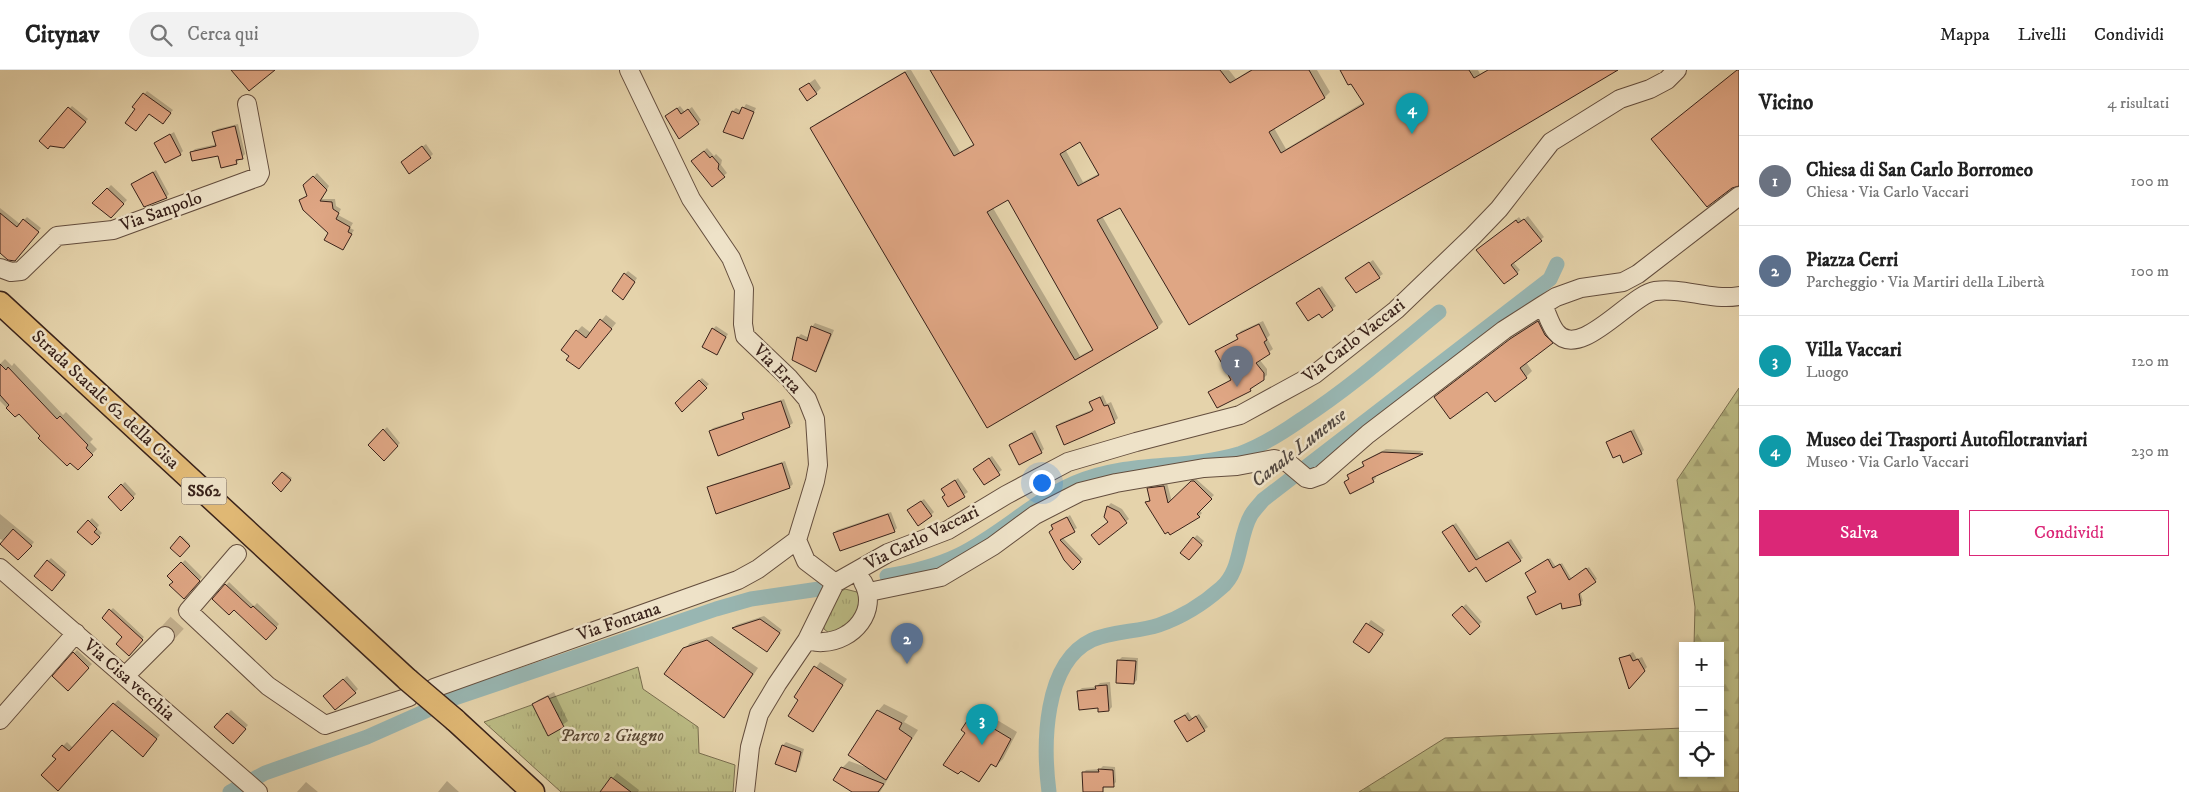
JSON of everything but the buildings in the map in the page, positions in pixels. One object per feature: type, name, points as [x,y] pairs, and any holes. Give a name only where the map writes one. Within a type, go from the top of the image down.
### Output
[{"type":"main road","name":"Strada Statale 62 della Cisa","points":[[0,303],[409,689]]},
{"type":"main road","name":"SS62","points":[[409,689],[455,720],[533,792]]},
{"type":"street","name":"Via Erta","points":[[628,70],[691,198],[731,258],[744,289],[743,324],[745,336],[807,399],[815,419],[818,465],[797,540]]},
{"type":"street","name":"Via Carlo Vaccari","points":[[835,583],[888,553],[948,530],[1006,495],[1068,462],[1240,415],[1315,374],[1396,310],[1473,236],[1499,209],[1551,142],[1620,99],[1650,89],[1667,80],[1677,70]]},
{"type":"street","name":"Via Sanpolo","points":[[0,268],[11,272],[21,272],[57,236],[113,230],[258,177],[260,173],[247,104]]},
{"type":"street","points":[[869,592],[941,577],[993,546],[1035,515],[1080,492],[1116,483],[1204,468],[1237,466],[1266,459],[1279,459],[1289,464],[1302,477],[1310,479],[1320,474],[1368,434],[1504,330],[1556,297],[1581,288],[1617,283],[1638,274],[1739,196]]},
{"type":"street","points":[[1543,305],[1556,332],[1567,339],[1576,339],[1594,332],[1648,292],[1670,291],[1709,297],[1739,296]]},
{"type":"street","points":[[745,792],[750,747],[759,714],[807,640],[835,583],[806,561],[797,540]]},
{"type":"street","name":"Via Fontana","points":[[434,688],[738,580],[758,569],[797,540]]},
{"type":"street","points":[[237,554],[188,611],[268,686],[325,725],[409,689]]},
{"type":"street","name":"Via Cisa vecchia","points":[[0,568],[255,790]]},
{"type":"street","points":[[807,640],[823,642],[846,636],[854,631],[870,605],[869,592],[857,570]]},
{"type":"street","points":[[0,720],[76,633]]},
{"type":"street","points":[[125,676],[165,636]]},
{"type":"green space","points":[[1739,388],[1739,792],[1359,792],[1445,738],[1679,728],[1679,777],[1724,777],[1724,642],[1694,642],[1695,607],[1677,480]]},
{"type":"green space","points":[[845,589],[857,592],[861,599],[853,626],[829,633],[824,629],[823,621],[840,592]]},
{"type":"green space","name":"Parco 2 Giugno","points":[[638,667],[643,689],[698,727],[699,753],[735,765],[733,792],[561,792],[484,722]]},
{"type":"waterway","name":"Canale Lunense","points":[[1049,792],[1046,752],[1050,707],[1055,686],[1064,667],[1076,651],[1100,637],[1168,622],[1192,610],[1214,594],[1228,581],[1233,573],[1247,524],[1252,513],[1263,500],[1550,279],[1557,264]]},
{"type":"waterway","points":[[887,576],[924,568],[959,555],[989,538],[1060,490],[1095,476],[1136,468],[1219,459],[1256,447],[1272,439],[1338,394],[1439,312]]},
{"type":"waterway","points":[[230,792],[265,773],[367,737],[455,698],[716,609],[751,599],[819,589]]},
{"type":"tunnel","points":[[165,636],[188,611]]},
{"type":"place","name":"Museo dei Trasporti Autofilotranviari","points":[[1412,134]]},
{"type":"place","name":"Chiesa di San Carlo Borromeo","points":[[1237,387]]},
{"type":"place","name":"Piazza Cerri","points":[[907,664]]},
{"type":"place","name":"Villa Vaccari","points":[[982,745]]}]
